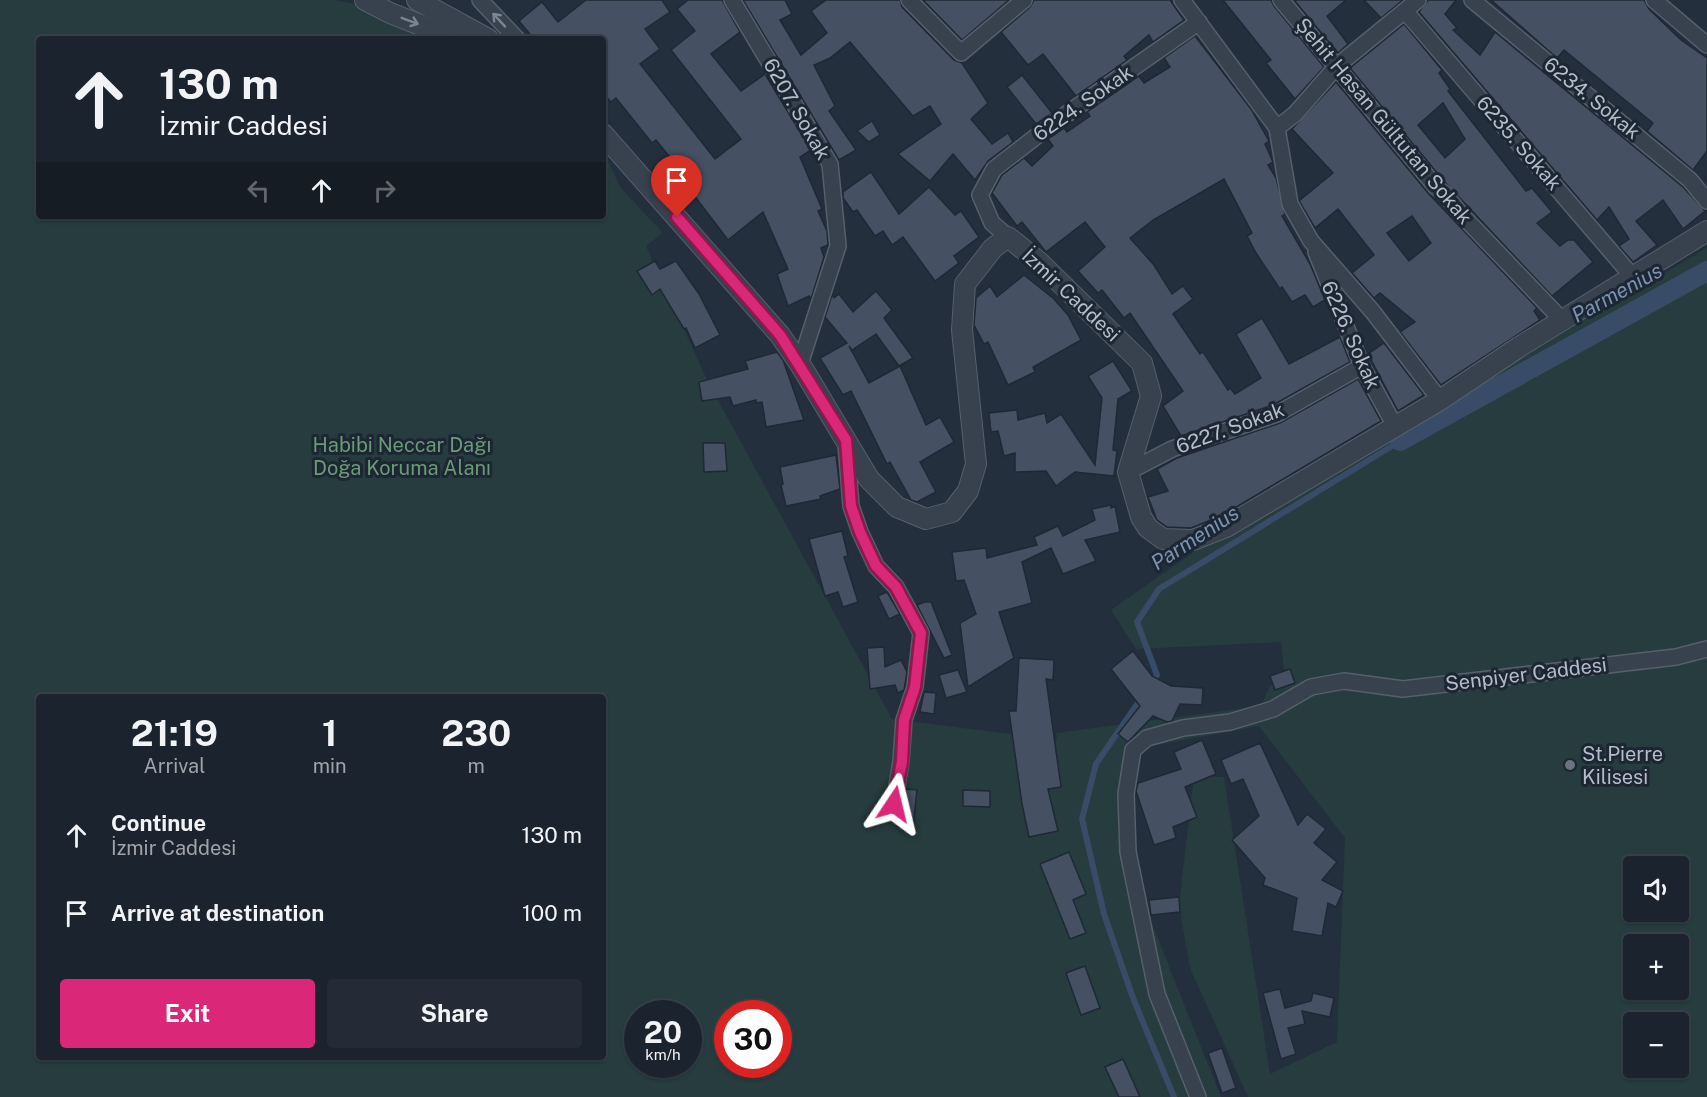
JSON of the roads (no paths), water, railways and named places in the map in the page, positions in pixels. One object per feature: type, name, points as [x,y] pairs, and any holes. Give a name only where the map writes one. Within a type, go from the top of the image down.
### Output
[{"type":"street","points":[[365,0],[390,13],[448,36]]},
{"type":"street","points":[[417,0],[483,36]]},
{"type":"street","points":[[480,0],[514,36]]},
{"type":"street","name":"6207. Sokak","points":[[732,0],[830,164],[838,246],[800,364]]},
{"type":"street","points":[[909,0],[961,53],[1024,0]]},
{"type":"street","points":[[1182,0],[1277,128],[1290,204],[1311,241],[1373,312],[1440,400]]},
{"type":"street","name":"Şehit Hasan Gültutan Sokak","points":[[1281,0],[1436,188],[1445,194],[1459,212],[1562,320]]},
{"type":"street","points":[[1277,128],[1295,114],[1337,66],[1418,0]]},
{"type":"street","name":"6234. Sokak","points":[[1472,0],[1690,180],[1707,201]]},
{"type":"street","points":[[1654,0],[1705,39]]},
{"type":"street","name":"6235. Sokak","points":[[1405,10],[1632,276]]},
{"type":"street","name":"6224. Sokak","points":[[1008,237],[992,223],[980,195],[994,169],[1051,125],[1199,22]]},
{"type":"street","name":"İzmir Caddesi","points":[[606,137],[780,335],[869,479],[897,507],[926,519],[952,512],[968,491],[976,464],[962,330],[965,284],[993,248],[1008,237],[1038,261],[1142,363],[1151,396],[1128,472]]},
{"type":"street","points":[[1128,472],[1141,517],[1148,528],[1163,539],[1193,540],[1226,527],[1440,400],[1562,320],[1707,231]]},
{"type":"street","name":"6226. Sokak","points":[[1311,241],[1362,366],[1395,426]]},
{"type":"street","name":"6227. Sokak","points":[[1128,472],[1172,449],[1276,414],[1362,366]]},
{"type":"street","points":[[846,440],[851,506],[860,532],[876,566],[896,587],[921,633],[915,687],[904,720],[902,761],[894,804]]},
{"type":"street","name":"Senpiyer Caddesi","points":[[1198,1097],[1157,994],[1128,852],[1126,794],[1132,750],[1148,738],[1183,728],[1230,722],[1272,709],[1311,687],[1344,681],[1403,688],[1676,657],[1707,649]]},
{"type":"waterway","name":"Parmenius","points":[[1400,441],[1707,271]]},
{"type":"waterway","name":"Parmenius","points":[[1151,684],[1157,675],[1137,622],[1159,589],[1400,441]]},
{"type":"waterway","name":"Parmenius","points":[[1142,697],[1096,764],[1082,819],[1104,914],[1133,998],[1174,1097]]},
{"type":"place","name":"St.Pierre Kilisesi","points":[[1570,765]]},
{"type":"park label","name":"Habibi Neccar Dağı Doğa Koruma Alanı","points":[[402,456]]}]
